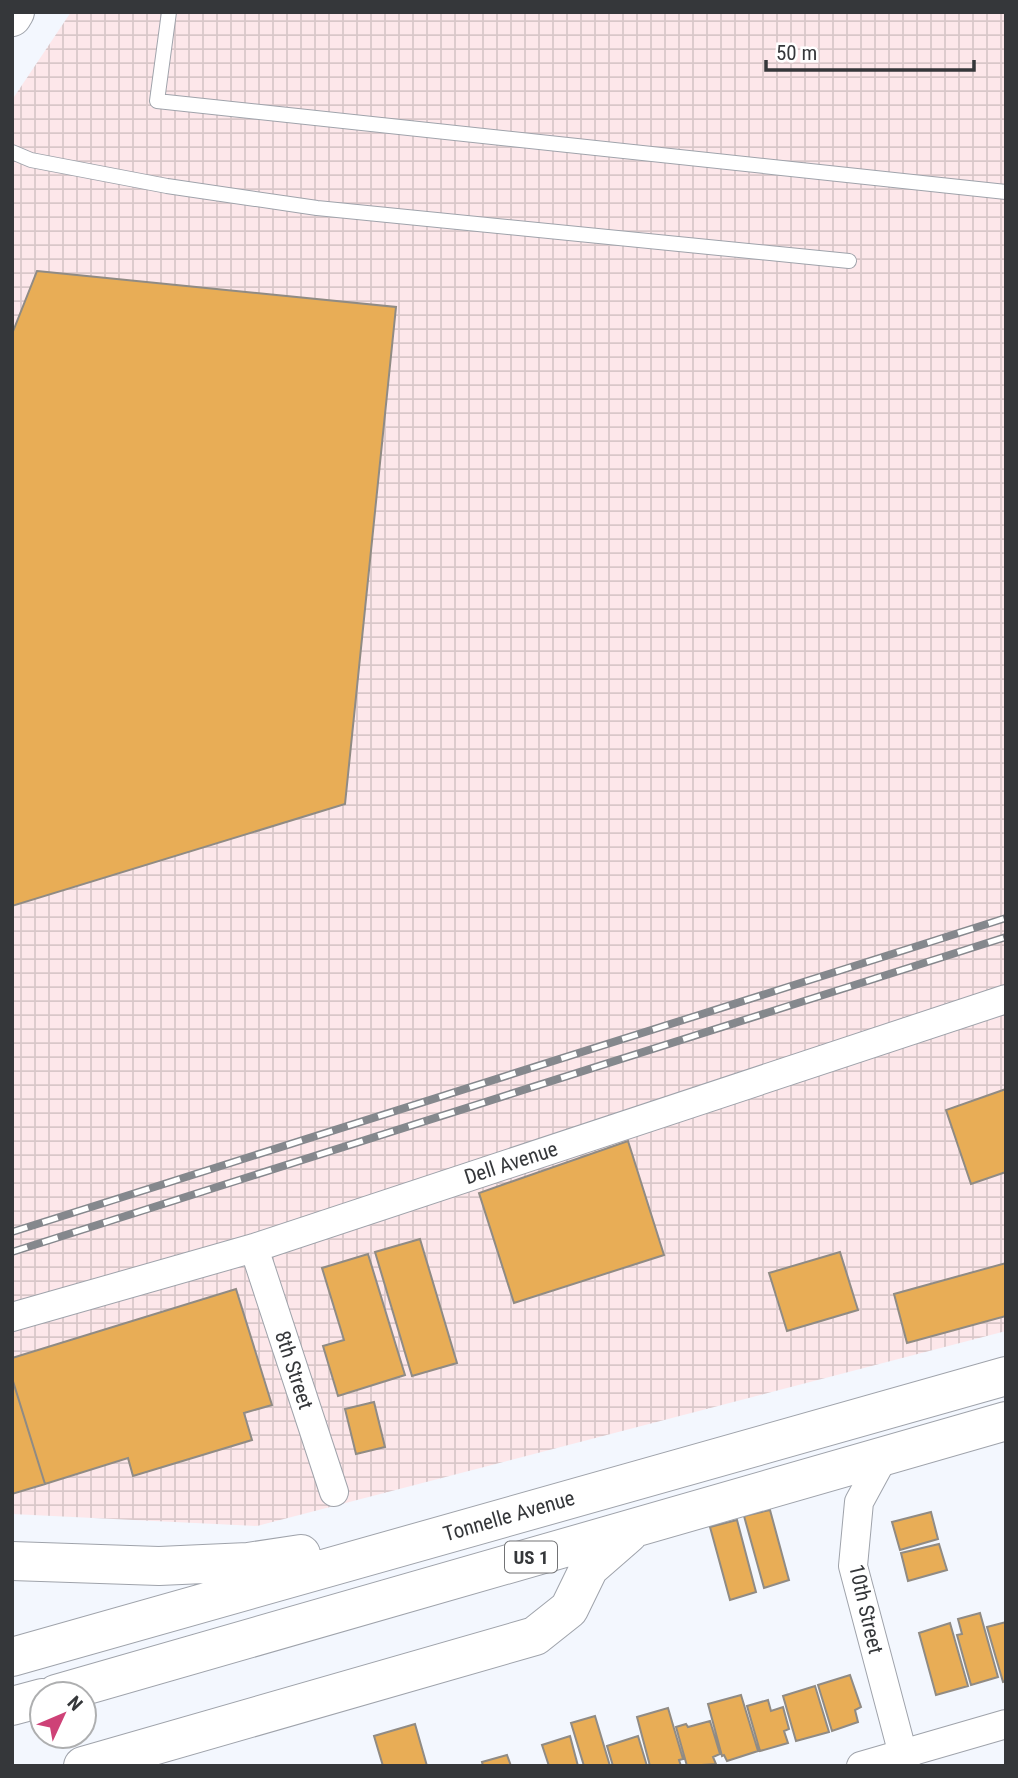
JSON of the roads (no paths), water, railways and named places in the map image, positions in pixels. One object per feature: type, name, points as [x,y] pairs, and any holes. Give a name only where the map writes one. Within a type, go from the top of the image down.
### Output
[{"type":"highway","name":"Tonnelle Avenue","points":[[12,1657],[1006,1376]]},
{"type":"highway","name":"US 1","points":[[98,1682],[884,1455],[991,1431]]},
{"type":"highway","points":[[83,1766],[535,1636],[569,1609],[589,1568],[637,1526]]},
{"type":"highway","points":[[12,1560],[159,1566],[248,1562],[330,1550],[394,1549]]},
{"type":"street","name":"Dell Avenue","points":[[12,1317],[254,1248],[1006,999]]},
{"type":"street","name":"8th Street","points":[[254,1248],[334,1492]]},
{"type":"street","name":"10th Street","points":[[884,1455],[859,1502],[853,1566],[905,1760]]},
{"type":"street","points":[[861,1766],[905,1760],[1006,1724]]},
{"type":"lane","points":[[169,12],[157,102],[1006,192]]},
{"type":"lane","points":[[12,152],[31,160],[167,186],[317,208],[849,261]]},
{"type":"railway","points":[[12,1232],[1006,918]]},
{"type":"railway","points":[[12,1252],[1006,937]]}]
